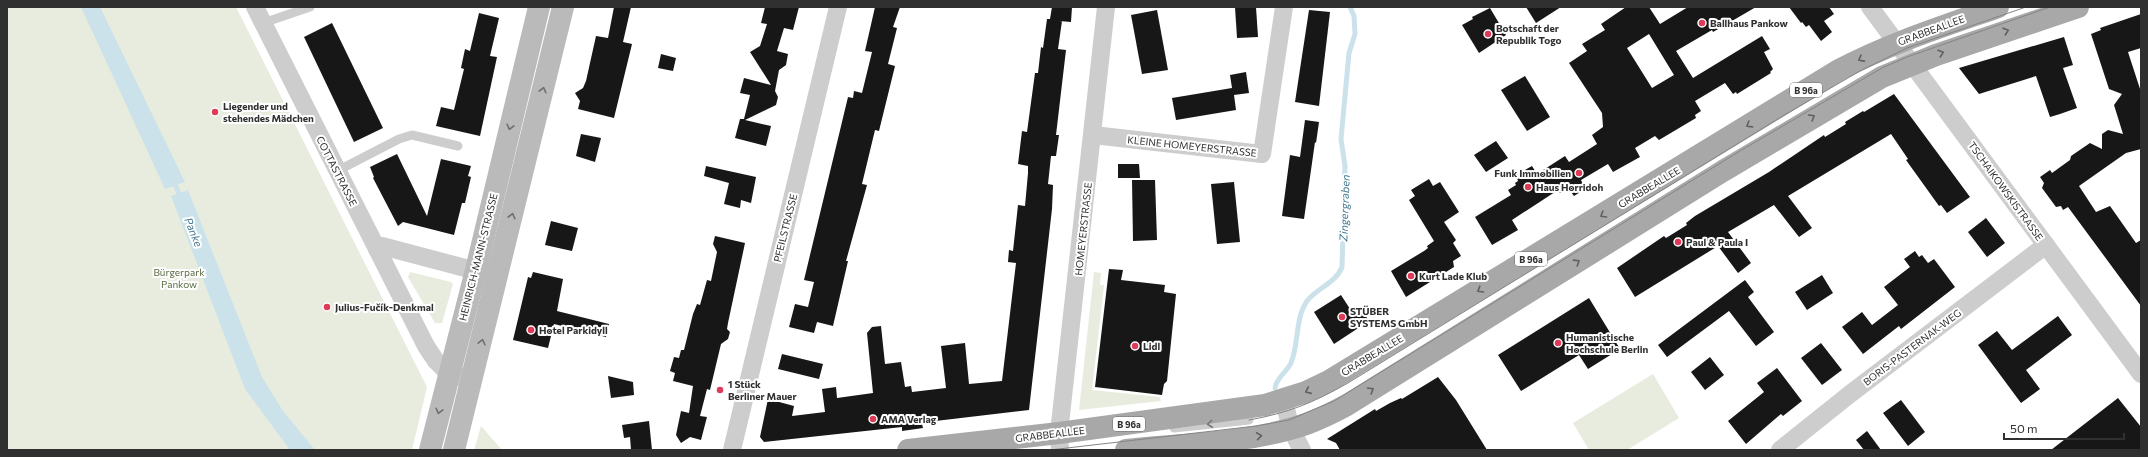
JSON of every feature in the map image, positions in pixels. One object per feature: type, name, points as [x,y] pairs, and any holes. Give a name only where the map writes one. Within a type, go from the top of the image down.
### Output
[{"type":"main road","name":"HEINRICH-MANN-STRASSE","points":[[430,450],[448,373],[476,270],[539,7]]},
{"type":"main road","points":[[454,450],[563,7]]},
{"type":"main road","name":"GRABBEALLEE","points":[[908,450],[1059,441],[1284,401],[1329,381],[1826,78],[1872,52],[1998,7]]},
{"type":"main road","name":"B 96a","points":[[1124,442],[1263,435],[1292,429],[1323,417],[1347,404],[1775,139],[1882,77],[1912,64],[2078,7]]},
{"type":"street","name":"COTTASTRASSE","points":[[255,7],[426,346],[436,361],[448,373]]},
{"type":"street","name":"PFEILSTRASSE","points":[[732,450],[838,7]]},
{"type":"street","name":"HOMEYERSTRASSE","points":[[1059,441],[1106,7]]},
{"type":"street","name":"KLEINE HOMEYERSTRASSE","points":[[1093,135],[1262,154],[1284,7]]},
{"type":"street","name":"TSCHAIKOWSKISTRASSE","points":[[1870,7],[2141,374]]},
{"type":"street","points":[[526,63],[548,68]]},
{"type":"street","name":"BORIS-PASTERNAK-WEG","points":[[1780,450],[1850,394],[2046,245]]},
{"type":"street","points":[[377,249],[382,246],[498,276]]},
{"type":"street","points":[[448,373],[472,380]]},
{"type":"street","points":[[1284,401],[1292,429],[1302,450]]},
{"type":"lane","points":[[263,23],[310,7]]},
{"type":"lane","points":[[337,171],[399,139],[412,135],[458,146]]},
{"type":"lane","points":[[1162,430],[1249,420]]},
{"type":"lane","points":[[982,450],[1059,441],[1124,442]]},
{"type":"green space","name":"Bürgerpark Pankow","points":[[7,7],[236,7],[427,387],[412,450],[7,450]]},
{"type":"green space","points":[[410,272],[451,282],[453,284],[442,323],[435,323],[408,277]]},
{"type":"green space","points":[[1094,272],[1101,273],[1100,285],[1104,285],[1092,390],[1160,397],[1161,401],[1079,410]]},
{"type":"green space","points":[[1653,374],[1679,418],[1627,450],[1589,450],[1573,423]]},
{"type":"green space","points":[[481,426],[502,450],[474,450]]},
{"type":"water","points":[[81,7],[100,7],[185,182],[165,189]]},
{"type":"water","points":[[188,190],[262,377],[283,411],[315,450],[290,450],[245,389],[171,196]]},
{"type":"building","points":[[614,7],[631,7],[623,42],[632,44],[614,118],[578,109],[580,101],[575,93],[583,88],[586,81],[596,36],[608,38]]},
{"type":"building","points":[[765,7],[799,7],[793,30],[784,28],[777,51],[788,54],[786,65],[779,70],[775,91],[778,97],[776,105],[745,120],[771,126],[766,146],[735,138],[740,119],[744,119],[750,95],[740,93],[744,78],[771,85],[750,52],[760,46],[767,24],[761,23]]},
{"type":"building","points":[[875,7],[900,7],[893,27],[897,28],[888,64],[895,66],[879,131],[875,130],[862,184],[867,185],[846,261],[848,261],[833,326],[817,322],[814,333],[789,327],[795,304],[808,307],[814,282],[804,280],[848,97],[853,98],[854,91],[862,93],[872,52],[865,51]]},
{"type":"building","points":[[1052,7],[1072,7],[1071,22],[1062,21],[1058,49],[1066,50],[1056,135],[1059,135],[1056,156],[1051,156],[1048,184],[1053,185],[1052,209],[1029,410],[927,422],[922,424],[923,428],[902,431],[902,427],[764,442],[760,437],[768,399],[794,406],[792,416],[825,412],[822,389],[836,387],[837,398],[873,393],[867,333],[872,327],[881,326],[885,364],[901,362],[905,387],[911,386],[912,392],[946,388],[941,346],[965,343],[969,384],[1002,381],[1016,263],[1008,262],[1009,250],[1013,251],[1018,205],[1025,206],[1028,173],[1028,166],[1018,164],[1022,131],[1027,132],[1035,73],[1038,73],[1041,47],[1043,48],[1047,19],[1050,19]]},
{"type":"building","points":[[1235,7],[1256,7],[1258,37],[1237,38]]},
{"type":"building","points":[[1526,7],[1561,7],[1536,23]]},
{"type":"building","points":[[1626,7],[1649,7],[1660,24],[1688,7],[1756,7],[1676,51],[1693,78],[1762,36],[1770,49],[1764,52],[1773,69],[1770,72],[1771,73],[1737,94],[1736,92],[1733,94],[1725,83],[1695,101],[1701,111],[1695,115],[1696,118],[1659,140],[1655,136],[1635,148],[1640,157],[1613,172],[1608,164],[1581,180],[1585,189],[1574,196],[1568,188],[1560,193],[1558,190],[1512,220],[1518,230],[1492,245],[1475,217],[1511,195],[1508,190],[1516,185],[1515,183],[1518,181],[1516,175],[1532,166],[1537,174],[1565,156],[1569,162],[1597,144],[1592,135],[1603,127],[1602,113],[1569,63],[1587,51],[1582,44],[1605,30],[1601,24]],"holes":[[[1649,34],[1674,75],[1652,88],[1627,48]]]},
{"type":"building","points":[[1789,7],[1829,7],[1834,14],[1824,21],[1832,32],[1821,41],[1809,25],[1806,27],[1802,22],[1801,23]]},
{"type":"building","points":[[1490,8],[1506,35],[1479,53],[1462,25],[1473,19],[1472,17]]},
{"type":"building","points":[[1157,10],[1168,70],[1142,74],[1131,15]]},
{"type":"building","points":[[1309,10],[1330,12],[1319,106],[1295,102]]},
{"type":"building","points":[[479,13],[499,18],[490,56],[497,57],[480,136],[436,126],[441,107],[454,110],[464,69],[461,68],[465,49],[470,51]]},
{"type":"building","points":[[2141,14],[2141,48],[2128,52],[2141,92],[2141,149],[2126,153],[2079,186],[2096,212],[2110,206],[2136,243],[2141,240],[2141,306],[2068,207],[2063,210],[2061,206],[2056,207],[2042,188],[2044,183],[2040,177],[2050,170],[2052,173],[2070,160],[2071,156],[2090,143],[2102,149],[2102,134],[2108,130],[2123,134],[2114,105],[2122,94],[2109,89],[2091,34],[2101,30],[2100,28]]},
{"type":"building","points":[[332,23],[383,128],[354,142],[304,37]]},
{"type":"building","points":[[2064,37],[2073,65],[2063,68],[2077,108],[2050,117],[2036,76],[1979,94],[1959,68]]},
{"type":"building","points":[[661,54],[676,58],[673,71],[658,68]]},
{"type":"building","points":[[1246,72],[1249,93],[1234,95],[1236,110],[1176,120],[1172,98],[1232,88],[1230,75]]},
{"type":"building","points":[[1525,76],[1550,117],[1527,131],[1501,90]]},
{"type":"building","points":[[1894,94],[1970,197],[1947,213],[1941,205],[1939,206],[1906,160],[1908,159],[1891,134],[1788,196],[1812,228],[1799,237],[1774,205],[1728,232],[1751,263],[1738,273],[1718,246],[1635,297],[1617,268],[1664,236],[1666,238],[1687,225],[1686,223],[1695,216],[1769,172],[1824,135],[1825,137],[1846,124],[1845,122]]},
{"type":"building","points":[[1305,120],[1319,122],[1304,219],[1282,216],[1290,155],[1300,157]]},
{"type":"building","points":[[581,134],[601,138],[595,162],[576,156]]},
{"type":"building","points":[[1496,141],[1508,158],[1486,172],[1474,155]]},
{"type":"building","points":[[397,154],[427,216],[441,159],[471,166],[468,176],[471,177],[465,203],[462,203],[454,235],[403,222],[398,226],[373,178],[374,177],[370,167]]},
{"type":"building","points":[[1118,164],[1139,164],[1140,178],[1118,178]]},
{"type":"building","points":[[706,166],[756,177],[751,203],[741,200],[740,208],[724,204],[729,183],[704,176]]},
{"type":"building","points":[[1429,179],[1433,186],[1440,182],[1459,212],[1444,222],[1456,240],[1453,243],[1461,256],[1453,261],[1454,267],[1406,297],[1391,271],[1424,251],[1428,248],[1427,246],[1434,241],[1409,200],[1415,196],[1411,190]]},
{"type":"building","points":[[1132,180],[1155,180],[1157,240],[1133,241]]},
{"type":"building","points":[[1234,182],[1240,242],[1217,244],[1211,184]]},
{"type":"building","points":[[1986,218],[2005,243],[1987,257],[1968,232]]},
{"type":"building","points":[[551,221],[578,228],[572,251],[545,245]]},
{"type":"building","points":[[715,236],[745,243],[728,323],[727,329],[730,332],[728,339],[721,344],[710,390],[707,389],[700,416],[707,417],[701,440],[690,437],[681,443],[676,435],[681,411],[689,413],[693,386],[673,381],[675,373],[670,371],[674,357],[679,358],[681,350],[684,350],[693,314],[697,304],[700,305],[707,280],[711,281],[717,252],[713,244]]},
{"type":"building","points":[[1915,251],[1919,257],[1922,255],[1928,263],[1934,259],[1955,287],[1901,329],[1899,326],[1863,354],[1842,327],[1862,312],[1872,325],[1898,305],[1884,287],[1910,267],[1904,259]]},
{"type":"building","name":"Lidl","points":[[1109,269],[1123,270],[1121,280],[1165,285],[1164,292],[1176,294],[1167,381],[1164,384],[1162,395],[1095,387]]},
{"type":"building","name":"Hotel Parkidyll","points":[[533,272],[563,279],[557,311],[609,324],[606,337],[554,324],[548,348],[513,340],[528,277],[531,278]]},
{"type":"building","points":[[1822,275],[1833,293],[1807,310],[1795,292]]},
{"type":"building","points":[[1745,280],[1754,292],[1748,297],[1774,332],[1756,346],[1729,311],[1667,357],[1658,345]]},
{"type":"building","name":"STÜBER SYSTEMS GmbH","points":[[1341,295],[1352,312],[1360,307],[1369,321],[1334,344],[1314,312]]},
{"type":"building","points":[[1589,298],[1620,349],[1588,369],[1579,355],[1521,391],[1498,355]]},
{"type":"building","points":[[2058,316],[2072,335],[2026,370],[2040,389],[2021,403],[1978,345],[1997,331],[2012,350]]},
{"type":"building","points":[[1821,343],[1842,370],[1822,385],[1801,358]]},
{"type":"building","points":[[782,354],[823,364],[819,379],[778,369]]},
{"type":"building","points":[[1710,357],[1724,375],[1705,390],[1691,372]]},
{"type":"building","points":[[1777,368],[1802,401],[1783,416],[1781,414],[1746,444],[1728,421],[1764,392],[1757,383]]},
{"type":"building","points":[[608,376],[633,382],[634,395],[611,398]]},
{"type":"building","points":[[1438,377],[1456,400],[1487,450],[1340,450],[1336,443],[1327,439],[1375,409],[1376,411],[1390,403],[1401,398],[1402,399]]},
{"type":"building","points":[[2118,398],[2141,427],[2141,450],[2051,450]]},
{"type":"building","points":[[1901,400],[1925,432],[1908,446],[1883,413]]},
{"type":"building","points":[[649,421],[652,450],[631,450],[630,437],[624,438],[622,425]]},
{"type":"building","points":[[1867,431],[1881,450],[1864,450],[1856,440]]},
{"type":"waterway","name":"Zingergraben","points":[[1275,388],[1277,381],[1291,363],[1303,308],[1311,296],[1331,281],[1339,273],[1342,267],[1345,166],[1341,139],[1349,53],[1355,34],[1354,16],[1350,7]]},
{"type":"waterway","name":"Panke","points":[[173,180],[181,198]]},
{"type":"tram line","points":[[1249,420],[1276,414],[1300,406],[1348,383],[1786,114],[1860,71],[1907,48],[2026,7]]},
{"type":"tram line","points":[[1050,450],[1256,426],[1289,420],[1334,401],[1740,151],[1882,68],[1907,57],[2050,7]]},
{"type":"place","name":"Ballhaus Pankow","points":[[1702,23]]},
{"type":"place","name":"Botschaft der Republik Togo","points":[[1488,34]]},
{"type":"place","name":"Liegender und stehendes Mädchen","points":[[215,112]]},
{"type":"place","name":"Funk Immobilien","points":[[1579,173]]},
{"type":"place","name":"Haus Horridoh","points":[[1528,187]]},
{"type":"place","name":"Paul & Paula I","points":[[1678,242]]},
{"type":"place","name":"Kurt Lade Klub","points":[[1411,276]]},
{"type":"place","name":"Julius-Fučík-Denkmal","points":[[327,307]]},
{"type":"place","name":"STÜBER SYSTEMS GmbH","points":[[1342,317]]},
{"type":"place","name":"Hotel Parkidyll","points":[[531,330]]},
{"type":"place","name":"Humanistische Hochschule Berlin","points":[[1558,343]]},
{"type":"place","name":"Lidl","points":[[1135,346]]},
{"type":"place","name":"1 Stück Berliner Mauer","points":[[720,390]]},
{"type":"place","name":"AMA Verlag","points":[[873,419]]}]
